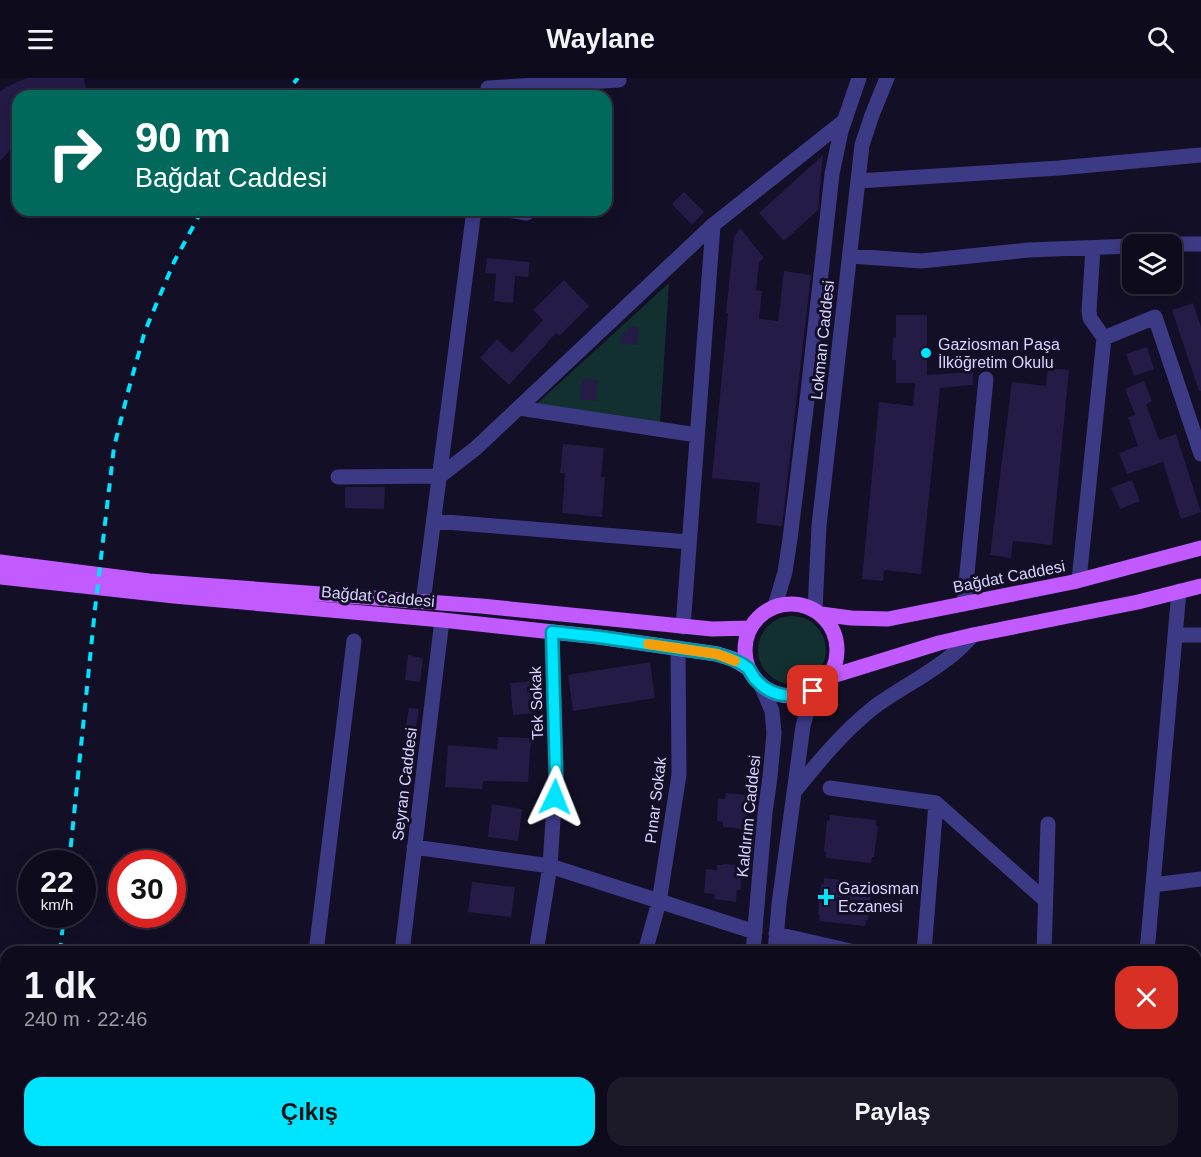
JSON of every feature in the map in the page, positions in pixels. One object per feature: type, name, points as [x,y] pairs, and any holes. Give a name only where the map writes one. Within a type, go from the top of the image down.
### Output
[{"type":"main road","name":"Bağdat Caddesi","points":[[818,612],[852,618],[888,619],[1079,580],[1201,548]]},
{"type":"main road","name":"Bağdat Caddesi","points":[[0,562],[149,581],[481,606],[683,627],[750,628]]},
{"type":"main road","name":"Bağdat Caddesi","points":[[0,577],[599,637],[726,656],[748,669]]},
{"type":"main road","points":[[829,677],[835,664],[837,644],[833,630],[818,612],[795,603],[782,604],[763,612],[753,622],[744,649],[748,669],[761,685],[773,693],[786,696],[800,695],[813,691],[829,677],[939,643],[1138,603],[1201,585]]},
{"type":"street","name":"Lokman Caddesi","points":[[775,606],[788,556],[832,174],[843,121],[860,78]]},
{"type":"street","name":"Lokman Caddesi","points":[[818,612],[819,526],[862,145],[887,78]]},
{"type":"street","points":[[488,87],[619,81]]},
{"type":"street","points":[[338,477],[440,476],[476,448],[713,225],[843,121]]},
{"type":"street","points":[[858,181],[1059,168],[1201,155]]},
{"type":"street","points":[[423,602],[473,216]]},
{"type":"street","points":[[683,627],[713,225]]},
{"type":"street","points":[[1182,244],[1201,244]]},
{"type":"street","points":[[850,256],[921,261],[1029,250],[1122,247]]},
{"type":"street","points":[[1079,580],[1104,338],[1090,318],[1089,311],[1093,248]]},
{"type":"street","points":[[1104,338],[1155,318],[1201,454]]},
{"type":"street","points":[[964,603],[986,380]]},
{"type":"street","points":[[519,408],[697,435]]},
{"type":"street","points":[[434,521],[689,542]]},
{"type":"street","points":[[1148,946],[1179,591]]},
{"type":"street","name":"Seyran Caddesi","points":[[403,946],[442,620]]},
{"type":"street","name":"Tek Sokak","points":[[537,946],[550,866],[556,774],[552,632]]},
{"type":"street","points":[[795,791],[841,736],[860,719],[957,651],[973,635]]},
{"type":"street","points":[[1175,635],[1201,635]]},
{"type":"street","points":[[317,946],[354,641]]},
{"type":"street","name":"Pınar Sokak","points":[[647,946],[659,902],[679,775],[678,649]]},
{"type":"street","name":"Kaldırım Caddesi","points":[[754,946],[774,733],[772,711],[761,685]]},
{"type":"street","points":[[776,946],[779,904],[803,726],[813,691]]},
{"type":"street","points":[[830,788],[936,803],[1045,900]]},
{"type":"street","points":[[924,946],[936,803]]},
{"type":"street","points":[[1044,946],[1048,824]]},
{"type":"street","points":[[414,847],[550,866],[755,932]]},
{"type":"street","points":[[1153,885],[1201,879]]},
{"type":"street","points":[[777,934],[829,946]]},
{"type":"green space","points":[[669,283],[660,423],[530,410]]},
{"type":"green space","points":[[785,616],[799,616],[811,621],[821,631],[826,650],[821,669],[811,679],[799,684],[785,684],[773,679],[763,669],[758,657],[758,643],[763,631],[773,621]]},
{"type":"building","points":[[27,78],[84,78],[86,90],[12,90],[12,148],[0,161],[0,91]]},
{"type":"building","points":[[823,155],[818,210],[784,241],[759,213]]},
{"type":"building","points":[[684,192],[704,212],[692,225],[672,204]]},
{"type":"building","points":[[740,228],[764,258],[759,262],[756,290],[762,291],[759,319],[778,321],[784,271],[811,275],[782,526],[756,523],[760,483],[712,478],[734,237]]},
{"type":"building","points":[[487,258],[530,262],[528,277],[515,276],[513,303],[494,301],[496,274],[485,273]]},
{"type":"building","points":[[564,280],[589,306],[559,336],[556,333],[509,385],[480,358],[497,339],[512,353],[543,320],[533,310]]},
{"type":"building","points":[[1193,303],[1201,327],[1201,391],[1199,391],[1172,310]]},
{"type":"building","points":[[896,315],[927,315],[927,375],[973,372],[973,385],[940,388],[921,574],[884,570],[883,581],[862,579],[879,402],[913,406],[915,383],[896,383],[896,360],[892,360],[893,338],[896,338]]},
{"type":"building","points":[[628,326],[639,328],[637,345],[621,344],[622,332],[628,333]]},
{"type":"building","points":[[1147,347],[1154,369],[1134,376],[1126,354]]},
{"type":"building","points":[[1048,368],[1069,370],[1052,545],[1013,541],[1011,558],[990,555],[1012,382],[1046,386]]},
{"type":"building","points":[[582,379],[598,380],[596,401],[580,399]]},
{"type":"building","points":[[1144,381],[1152,401],[1146,404],[1159,440],[1176,434],[1201,512],[1181,519],[1163,462],[1127,474],[1119,453],[1138,446],[1128,417],[1135,415],[1125,389]]},
{"type":"building","points":[[563,444],[604,448],[601,477],[605,477],[602,517],[562,513],[565,473],[560,473]]},
{"type":"building","points":[[1132,480],[1140,501],[1120,509],[1111,488]]},
{"type":"building","points":[[345,487],[385,487],[384,509],[345,508]]},
{"type":"building","points":[[408,655],[423,658],[420,682],[405,680]]},
{"type":"building","points":[[650,662],[655,698],[573,711],[568,675]]},
{"type":"building","points":[[533,681],[536,713],[513,715],[510,683]]},
{"type":"building","points":[[409,708],[419,709],[416,727],[406,726]]},
{"type":"building","points":[[498,737],[531,738],[528,782],[483,781],[482,789],[445,787],[448,745],[497,749]]},
{"type":"building","points":[[726,793],[746,795],[745,806],[748,806],[744,829],[723,827],[723,822],[717,821],[718,798],[725,799]]},
{"type":"building","points":[[492,804],[522,809],[518,841],[488,837]]},
{"type":"building","points":[[830,815],[876,820],[876,826],[878,826],[874,857],[871,863],[826,858],[824,851],[827,820],[829,821]]},
{"type":"building","points":[[717,865],[739,865],[738,878],[741,878],[741,890],[737,890],[736,902],[714,899],[715,894],[704,893],[706,869],[717,870]]},
{"type":"building","points":[[824,878],[870,883],[869,889],[872,889],[868,920],[865,926],[819,921],[821,884],[824,884]]},
{"type":"building","points":[[472,882],[515,887],[511,917],[468,912]]},
{"type":"railway","points":[[288,90],[298,78]]},
{"type":"railway","points":[[70,850],[114,447],[145,331],[174,262],[199,216]]},
{"type":"railway","points":[[61,946],[63,928]]},
{"type":"slow traffic","points":[[648,644],[717,654],[735,661]]},
{"type":"place","name":"Gaziosman Paşa İlköğretim Okulu","points":[[926,353]]},
{"type":"place","name":"Gaziosman Eczanesi","points":[[826,897]]},
{"type":"route","points":[[555,797],[552,632],[726,656],[748,669],[761,685],[773,693],[793,696],[813,691]]}]
